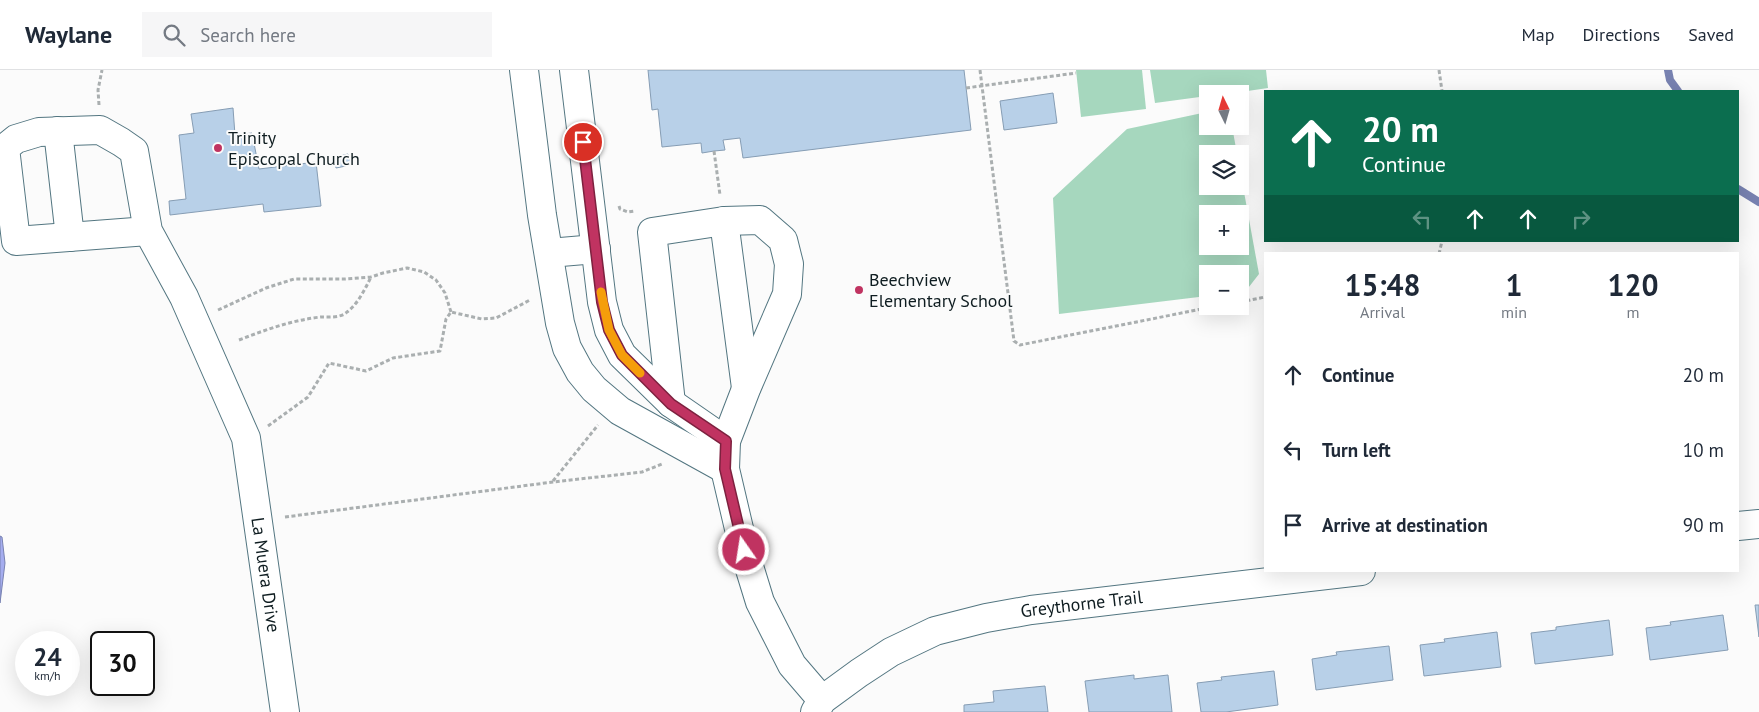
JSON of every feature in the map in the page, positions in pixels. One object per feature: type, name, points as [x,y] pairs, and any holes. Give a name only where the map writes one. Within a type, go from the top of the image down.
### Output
[{"type":"street","points":[[524,70],[549,253],[560,323],[567,348],[580,372],[594,389],[620,411],[725,469]]},
{"type":"street","points":[[574,70],[602,302],[609,330],[622,355],[671,404],[726,441]]},
{"type":"street","points":[[100,130],[38,132],[16,139],[5,148],[16,241],[148,230]]},
{"type":"street","name":"La Muera Drive","points":[[100,130],[134,151],[148,230],[184,297],[247,439],[286,712]]},
{"type":"street","points":[[58,131],[70,236]]},
{"type":"street","points":[[671,404],[652,232],[723,210],[760,220],[783,240],[789,264],[787,294],[726,441],[725,469],[744,550],[760,602],[792,665],[818,706]]},
{"type":"street","points":[[723,210],[746,389]]},
{"type":"street","points":[[549,253],[596,249]]},
{"type":"street","points":[[1739,526],[1759,524]]},
{"type":"street","name":"Greythorne Trail","points":[[818,706],[859,673],[891,652],[935,631],[986,618],[1031,610],[1353,572]]},
{"type":"path","points":[[100,130],[98,90],[102,70]]},
{"type":"path","points":[[980,70],[1014,341],[1020,345],[1199,310]]},
{"type":"path","points":[[1439,70],[1442,90]]},
{"type":"path","points":[[966,88],[1076,73]]},
{"type":"path","points":[[714,151],[723,210]]},
{"type":"path","points":[[195,323],[235,301],[294,279],[371,277],[408,268],[424,272],[436,280],[444,292],[451,312]]},
{"type":"path","points":[[239,340],[267,329],[312,318],[347,313],[364,292],[371,277]]},
{"type":"path","points":[[1249,300],[1264,297]]},
{"type":"path","points":[[451,312],[482,319],[496,318],[536,298]]},
{"type":"path","points":[[247,439],[308,397],[329,363],[366,371],[394,358],[440,351],[446,319],[451,312]]},
{"type":"path","points":[[553,482],[598,425],[599,420]]},
{"type":"path","points":[[258,521],[642,472],[695,452]]},
{"type":"green space","points":[[1076,70],[1142,70],[1146,109],[1081,117]]},
{"type":"green space","points":[[1150,70],[1266,70],[1268,88],[1249,91],[1249,85],[1199,85],[1199,97],[1155,103]]},
{"type":"green space","points":[[1199,114],[1199,135],[1234,135],[1235,145],[1199,145],[1199,195],[1245,195],[1246,205],[1199,205],[1199,255],[1249,255],[1249,219],[1259,274],[1249,287],[1249,265],[1199,265],[1199,297],[1059,314],[1053,198],[1127,129]]},
{"type":"water","points":[[0,536],[2,537],[5,563],[0,603]]},
{"type":"building","points":[[648,70],[964,70],[971,130],[743,158],[740,138],[723,140],[725,150],[702,153],[701,143],[662,147],[658,109],[652,110]]},
{"type":"building","points":[[1053,93],[1057,123],[1004,130],[1000,101]]},
{"type":"building","name":"Trinity Episcopal Church","points":[[233,108],[235,135],[252,133],[259,169],[316,162],[321,206],[264,212],[263,204],[170,215],[169,201],[186,199],[179,135],[194,133],[191,114]]},
{"type":"building","points":[[348,154],[351,165],[336,168],[334,157]]},
{"type":"building","points":[[1755,605],[1759,605],[1759,637]]},
{"type":"building","points":[[1723,615],[1728,650],[1650,660],[1646,628],[1671,625],[1670,622]]},
{"type":"building","points":[[1609,620],[1613,655],[1535,664],[1531,633],[1556,630],[1556,627]]},
{"type":"building","points":[[1497,632],[1501,667],[1424,676],[1420,645],[1445,642],[1444,639]]},
{"type":"building","points":[[1389,646],[1393,680],[1316,690],[1312,659],[1337,655],[1336,652]]},
{"type":"building","points":[[1274,671],[1278,705],[1226,712],[1201,712],[1197,683],[1222,680],[1221,677]]},
{"type":"building","points":[[1134,675],[1134,679],[1168,675],[1172,712],[1089,712],[1085,681]]},
{"type":"building","points":[[1045,686],[1048,712],[964,712],[964,705],[994,702],[993,691]]},
{"type":"waterway","points":[[1668,70],[1670,80],[1677,90]]},
{"type":"waterway","points":[[1739,190],[1759,202]]},
{"type":"slow traffic","points":[[601,292],[609,330],[622,355],[640,373]]},
{"type":"place","name":"Trinity Episcopal Church","points":[[218,148]]},
{"type":"place","name":"Beechview Elementary School","points":[[859,290]]},
{"type":"route","points":[[583,142],[602,302],[609,330],[622,355],[671,404],[726,441],[725,469],[744,550]]}]
